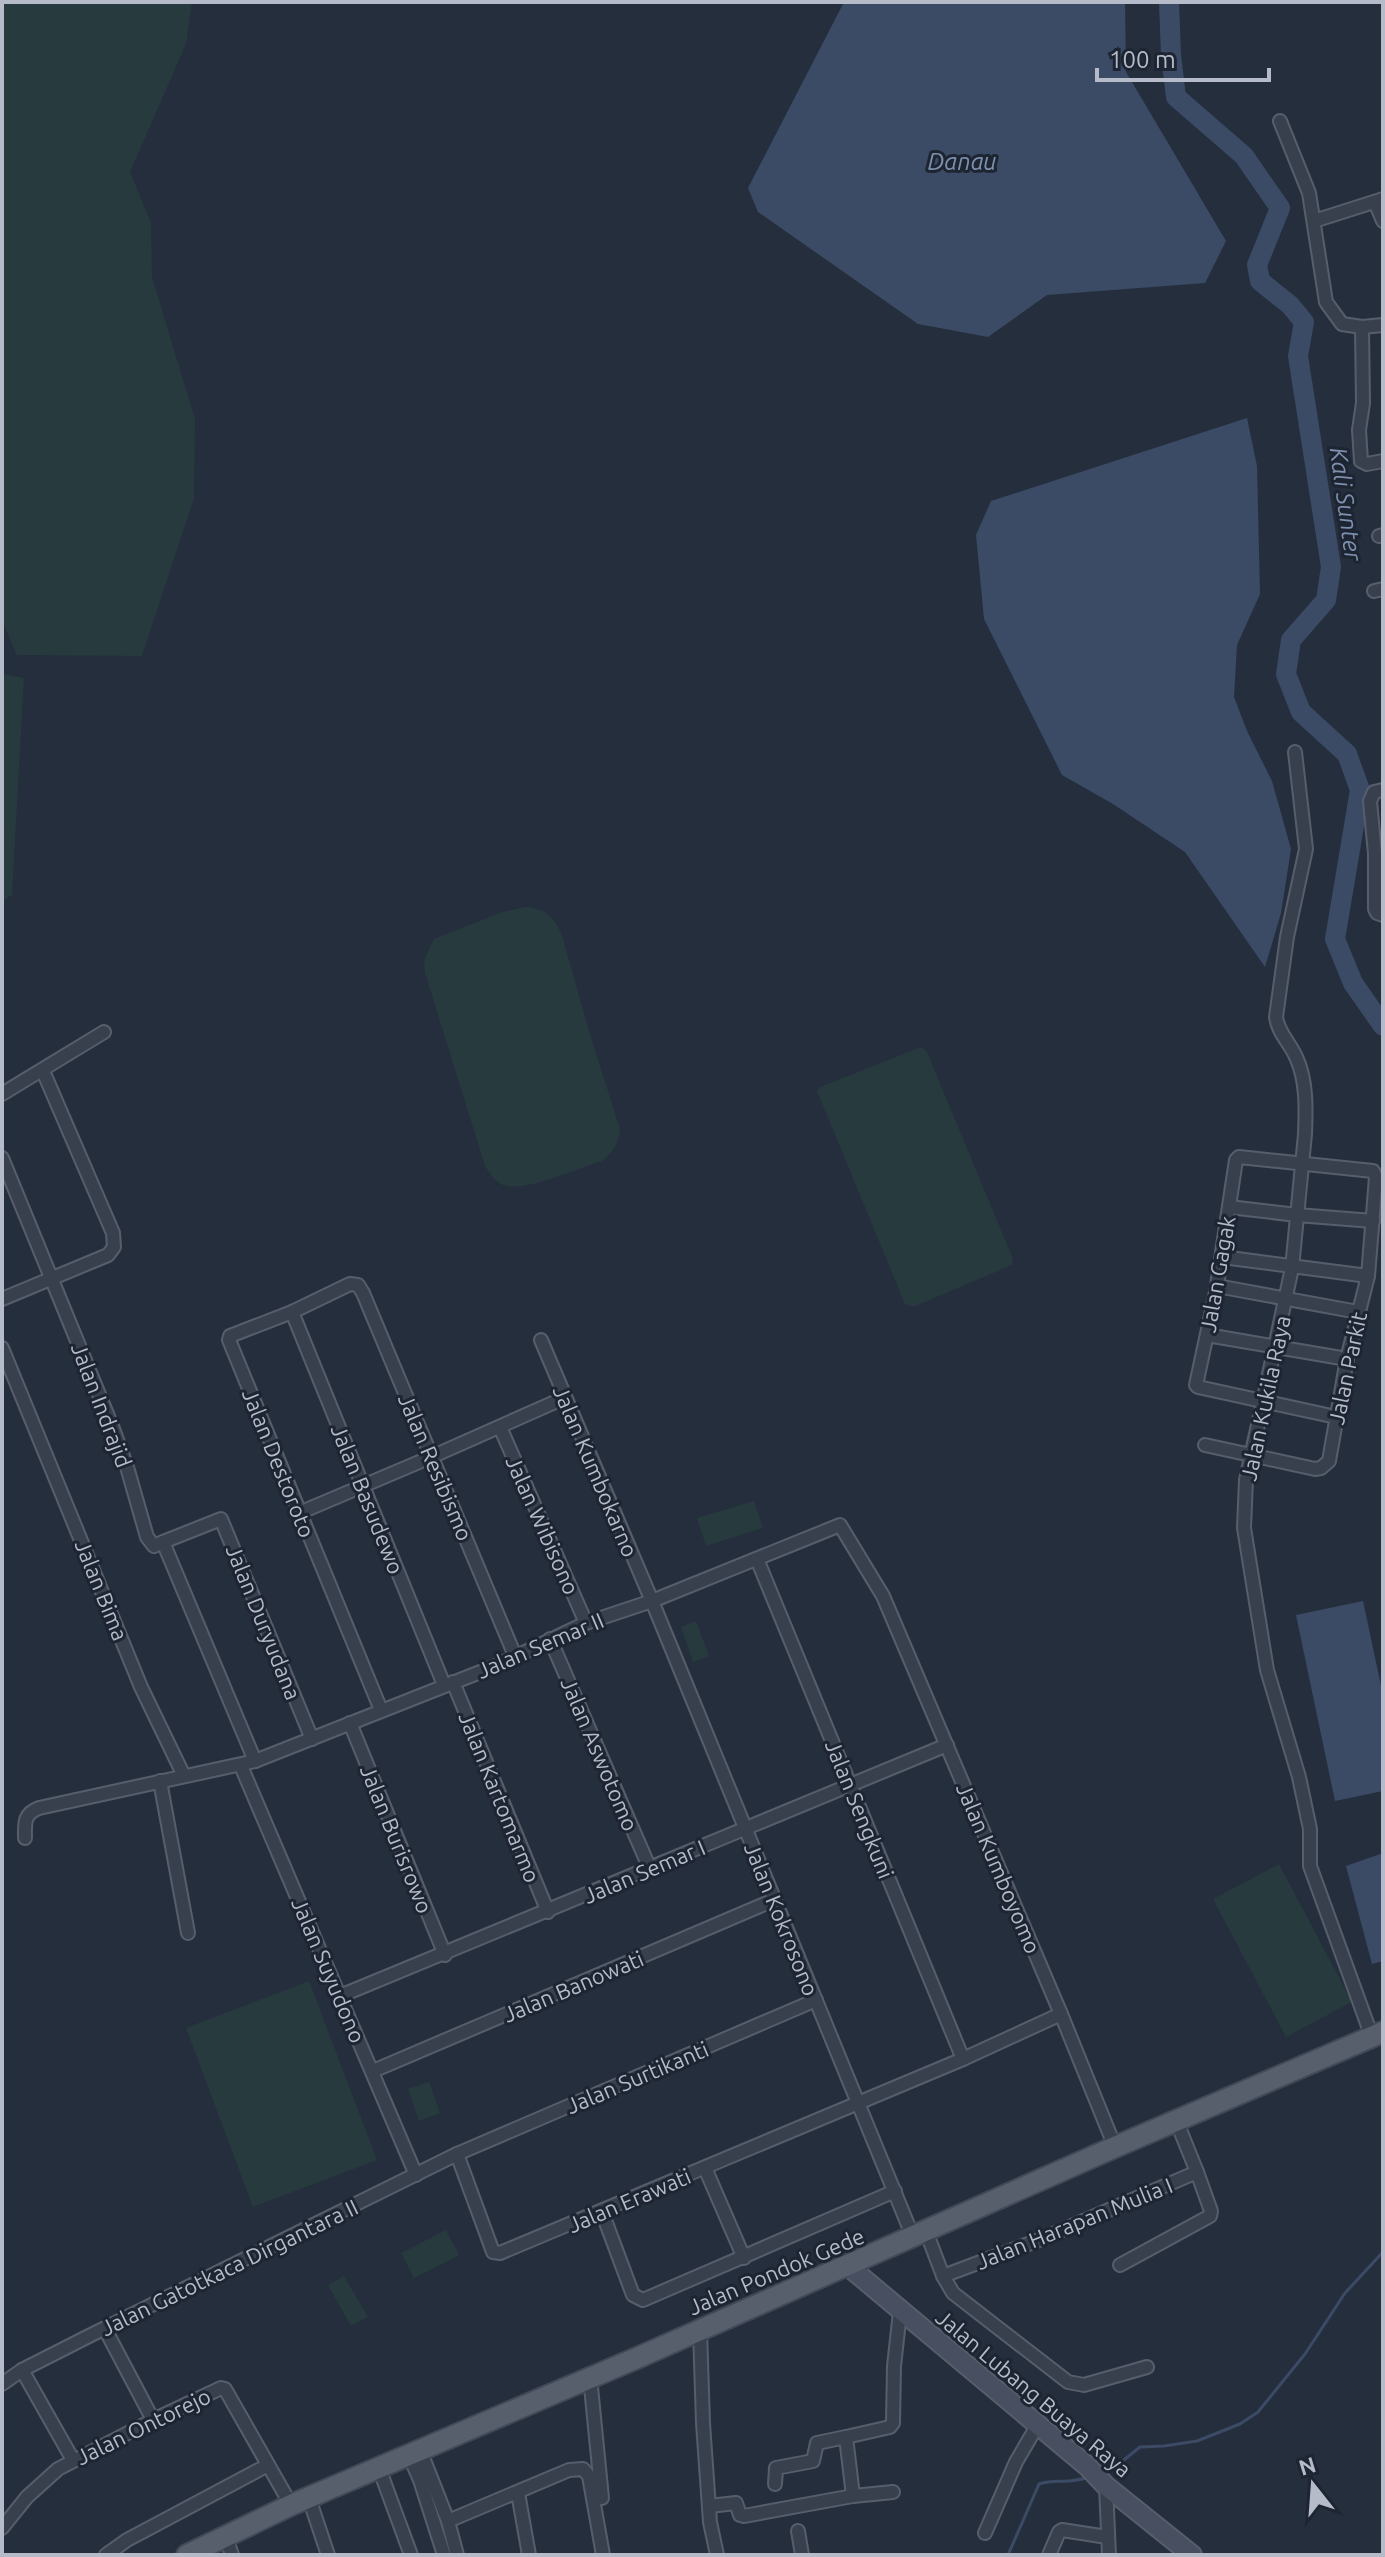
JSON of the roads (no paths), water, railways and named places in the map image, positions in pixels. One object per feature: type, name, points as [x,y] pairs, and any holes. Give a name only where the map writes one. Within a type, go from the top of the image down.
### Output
[{"type":"main road","name":"Jalan Pondok Gede","points":[[187,2555],[229,2546],[300,2502],[856,2266],[919,2234],[1378,2034]]},
{"type":"main road","name":"Jalan Lubang Buaya Raya","points":[[856,2266],[900,2312],[1192,2555]]},
{"type":"street","points":[[1280,121],[1309,193],[1326,302],[1342,324],[1362,327],[1383,325]]},
{"type":"street","points":[[1314,221],[1379,200],[1383,221]]},
{"type":"street","points":[[1362,327],[1361,461],[1367,464],[1383,461]]},
{"type":"street","name":"Jalan Kukila Raya","points":[[1295,752],[1306,849],[1287,937],[1276,1017],[1301,1071],[1306,1113],[1292,1268],[1251,1454],[1245,1488],[1244,1528],[1267,1670],[1299,1777],[1310,1829],[1310,1866],[1378,2034]]},
{"type":"street","points":[[1383,790],[1374,792],[1371,797],[1379,853],[1375,909],[1383,915]]},
{"type":"street","points":[[2,1094],[104,1032]]},
{"type":"street","points":[[2,1299],[108,1255],[114,1247],[113,1233],[43,1071]]},
{"type":"street","name":"Jalan Gagak","points":[[1262,1402],[1198,1387],[1196,1381],[1217,1286],[1236,1160],[1239,1157],[1301,1162]]},
{"type":"street","points":[[2,1158],[52,1277]]},
{"type":"street","name":"Jalan Parkit","points":[[1251,1454],[1321,1468],[1329,1461],[1347,1359],[1368,1276],[1376,1177],[1373,1171],[1301,1162]]},
{"type":"street","points":[[1229,1207],[1373,1221]]},
{"type":"street","points":[[1222,1257],[1368,1276]]},
{"type":"street","name":"Jalan Indrajid","points":[[52,1277],[122,1453],[147,1537],[154,1546],[163,1542],[255,1761]]},
{"type":"street","name":"Jalan Destoroto","points":[[350,1284],[292,1312],[230,1336],[229,1340],[381,1710]]},
{"type":"street","name":"Jalan Resibismo","points":[[350,1284],[358,1285],[363,1293],[515,1656]]},
{"type":"street","points":[[1217,1286],[1358,1312]]},
{"type":"street","name":"Jalan Basudewo","points":[[292,1312],[448,1684]]},
{"type":"street","points":[[1207,1335],[1347,1359]]},
{"type":"street","name":"Jalan Kumbokarno","points":[[541,1340],[652,1601]]},
{"type":"street","name":"Jalan Bima","points":[[2,1348],[141,1687],[184,1776]]},
{"type":"street","points":[[299,1513],[564,1398]]},
{"type":"street","points":[[1262,1402],[1336,1417]]},
{"type":"street","name":"Jalan Wibisono","points":[[500,1427],[586,1623]]},
{"type":"street","points":[[1205,1445],[1251,1454]]},
{"type":"street","name":"Jalan Duryudana","points":[[163,1542],[221,1519],[312,1739]]},
{"type":"street","name":"Jalan Semar II","points":[[241,1766],[448,1684],[586,1623],[652,1601],[840,1525]]},
{"type":"street","name":"Jalan Kumboyomo","points":[[840,1525],[883,1596],[1115,2147]]},
{"type":"street","name":"Jalan Sengkuni","points":[[757,1559],[963,2059]]},
{"type":"street","name":"Jalan Kokrosono","points":[[652,1601],[895,2191],[919,2234]]},
{"type":"street","name":"Jalan Aswotomo","points":[[550,1639],[650,1869]]},
{"type":"street","name":"Jalan Kartomarmo","points":[[448,1684],[548,1912]]},
{"type":"street","name":"Jalan Burisrowo","points":[[350,1723],[445,1955]]},
{"type":"street","name":"Jalan Semar I","points":[[340,1996],[947,1745]]},
{"type":"street","points":[[25,1838],[25,1819],[33,1810],[241,1766]]},
{"type":"street","name":"Jalan Suyudono","points":[[241,1766],[416,2175]]},
{"type":"street","points":[[160,1781],[188,1933]]},
{"type":"street","name":"Jalan Banowati","points":[[373,2071],[774,1900]]},
{"type":"street","name":"Jalan Surtikanti","points":[[457,2154],[816,2000]]},
{"type":"street","points":[[859,2102],[1061,2014]]},
{"type":"street","name":"Jalan Erawati","points":[[457,2154],[493,2252],[508,2251],[859,2102]]},
{"type":"street","name":"Jalan Harapan Mulia I","points":[[943,2276],[1039,2240],[1197,2172],[1176,2120]]},
{"type":"street","name":"Jalan Gatotkaca Dirgantara II","points":[[2,2384],[22,2370],[457,2154]]},
{"type":"street","points":[[705,2168],[744,2258]]},
{"type":"street","points":[[1120,2265],[1210,2216],[1197,2172]]},
{"type":"street","points":[[602,2212],[633,2295],[639,2300],[744,2258],[895,2191]]},
{"type":"street","name":"Jalan Harapan Mulia I","points":[[919,2234],[953,2293],[1068,2382],[1084,2385],[1147,2367]]},
{"type":"street","points":[[775,2484],[776,2468],[813,2461],[817,2443],[892,2425],[900,2312]]},
{"type":"street","points":[[105,2329],[153,2420]]},
{"type":"street","points":[[700,2330],[709,2506],[717,2555]]},
{"type":"street","points":[[22,2370],[73,2460]]},
{"type":"street","points":[[590,2377],[602,2498]]},
{"type":"street","name":"Jalan Ontorejo","points":[[2,2528],[43,2481],[73,2460],[224,2388],[268,2465],[300,2502],[328,2555]]},
{"type":"street","points":[[985,2533],[1016,2462],[1037,2426]]},
{"type":"street","points":[[846,2437],[853,2496]]},
{"type":"street","points":[[415,2452],[448,2521],[457,2555]]},
{"type":"street","points":[[415,2452],[420,2480],[444,2555]]},
{"type":"street","points":[[106,2555],[127,2540],[268,2465]]},
{"type":"street","points":[[379,2468],[411,2555]]},
{"type":"street","points":[[448,2521],[569,2470],[583,2469],[589,2476],[603,2555]]},
{"type":"street","points":[[1097,2477],[1109,2555]]},
{"type":"street","points":[[709,2506],[736,2503],[740,2515],[744,2516],[853,2496],[893,2492]]},
{"type":"street","points":[[518,2493],[529,2555]]},
{"type":"street","points":[[2,2503],[13,2514]]},
{"type":"street","points":[[1049,2555],[1062,2530],[1107,2537]]},
{"type":"street","points":[[798,2531],[802,2555]]},
{"type":"water","name":"Danau","points":[[844,2],[1125,2],[1126,72],[1226,241],[1205,283],[1047,295],[988,337],[918,324],[758,212],[748,188]]},
{"type":"water","points":[[1247,418],[1257,466],[1260,594],[1237,645],[1234,697],[1272,781],[1291,849],[1281,913],[1265,967],[1185,852],[1113,804],[1062,775],[984,619],[976,535],[991,501]]},
{"type":"water","points":[[1363,1601],[1383,1695],[1383,1791],[1335,1801],[1296,1615]]},
{"type":"water","points":[[1383,1853],[1383,1961],[1372,1964],[1346,1866]]},
{"type":"waterway","name":"Kali Sunter","points":[[1169,2],[1176,97],[1244,156],[1280,208],[1257,265],[1260,281],[1290,305],[1304,322],[1298,356],[1331,567],[1326,600],[1291,640],[1286,674],[1301,712],[1347,754],[1360,790],[1335,939],[1353,983],[1383,1026]]},
{"type":"waterway","points":[[1103,2472],[1114,2468],[1140,2447],[1197,2441],[1240,2424],[1258,2412],[1305,2354],[1345,2293],[1383,2252]]},
{"type":"waterway","points":[[1008,2555],[1039,2484],[1088,2477]]}]
